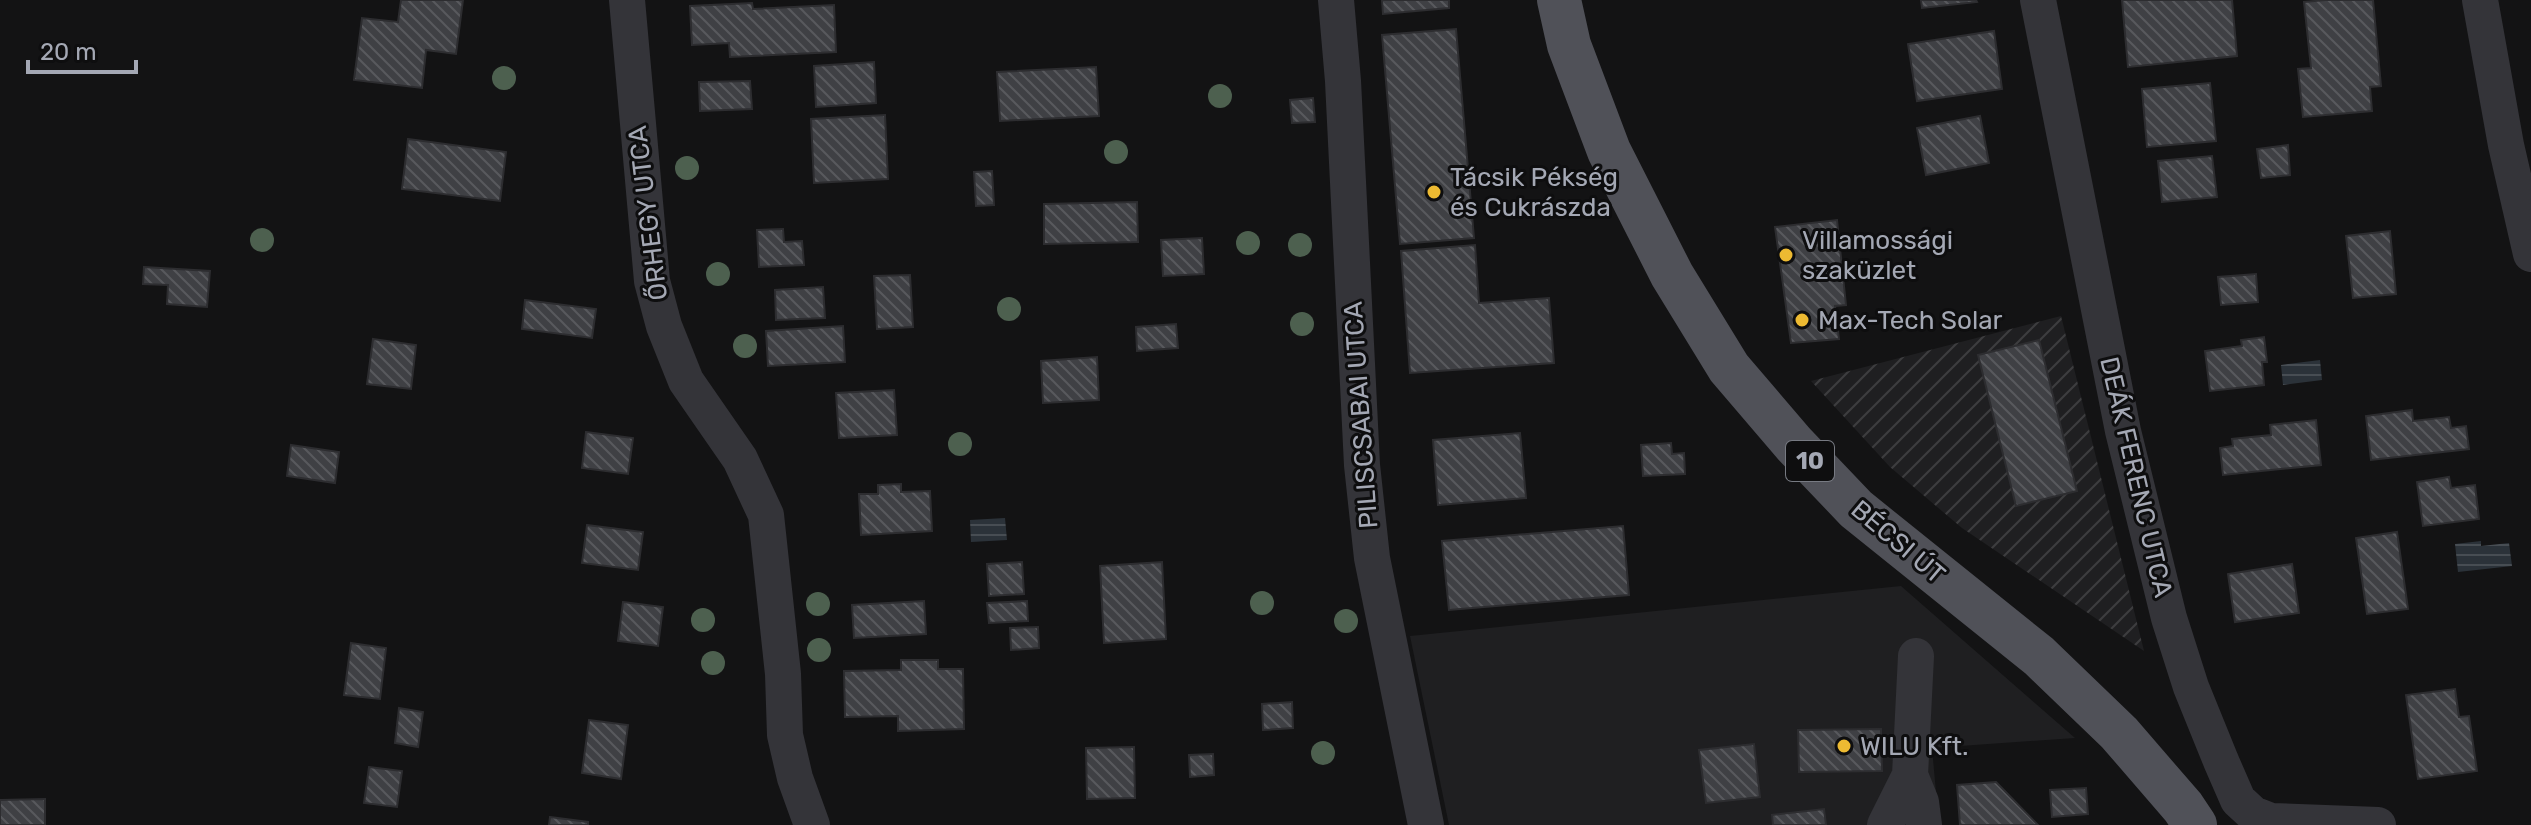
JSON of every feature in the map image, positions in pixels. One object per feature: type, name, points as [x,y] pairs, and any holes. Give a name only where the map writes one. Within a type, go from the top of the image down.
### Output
[{"type":"main road","name":"BÉCSI ÚT","points":[[1559,0],[1569,45],[1609,151],[1672,275],[1729,368],[1794,444],[1856,509],[2039,656],[2119,733],[2195,825]]},
{"type":"street","name":"ŐRHEGY UTCA","points":[[627,0],[652,281],[664,326],[686,381],[740,459],[766,515],[783,674],[785,735],[795,778],[812,825]]},
{"type":"street","name":"PILISCSABAI UTCA","points":[[1336,0],[1343,81],[1362,465],[1372,558],[1426,825]]},
{"type":"street","name":"DEÁK FERENC UTCA","points":[[2038,0],[2123,431],[2169,618],[2191,687],[2221,761],[2238,800],[2253,814],[2271,821],[2378,825]]},
{"type":"street","points":[[2480,0],[2506,145],[2531,254]]},
{"type":"street","points":[[1885,825],[1910,775],[1916,656]]},
{"type":"street","points":[[1910,775],[1921,802],[1924,825]]},
{"type":"shaded area","points":[[2061,316],[2144,651],[1962,528],[1890,467],[1811,381]]},
{"type":"shaded area","points":[[2320,360],[2322,380],[2283,385],[2281,365]]},
{"type":"shaded area","points":[[1005,518],[1007,540],[971,542],[970,520]]},
{"type":"shaded area","points":[[2481,541],[2481,546],[2509,543],[2512,566],[2458,572],[2455,544]]},
{"type":"shaded area","points":[[1901,586],[2075,738],[1932,748],[1939,825],[1449,825],[1410,636]]},
{"type":"building","points":[[401,0],[463,0],[456,54],[426,50],[422,88],[354,80],[362,18],[398,22]]},
{"type":"building","points":[[1382,0],[1449,0],[1449,8],[1383,14]]},
{"type":"building","points":[[1921,0],[1976,0],[1977,2],[1922,8]]},
{"type":"building","points":[[2122,0],[2232,0],[2237,56],[2128,67]]},
{"type":"building","points":[[2373,0],[2381,86],[2370,87],[2372,111],[2303,117],[2298,69],[2311,68],[2304,2]]},
{"type":"building","points":[[752,3],[753,9],[834,5],[836,52],[730,57],[729,43],[692,45],[690,6]]},
{"type":"building","points":[[1456,29],[1474,238],[1400,244],[1382,35]]},
{"type":"building","points":[[1994,31],[2002,89],[1917,101],[1908,44]]},
{"type":"building","points":[[874,62],[876,103],[816,107],[814,66]]},
{"type":"building","points":[[1096,67],[1099,116],[1000,121],[997,72]]},
{"type":"building","points":[[750,81],[752,109],[700,111],[699,82]]},
{"type":"building","points":[[2210,83],[2216,141],[2147,147],[2142,89]]},
{"type":"building","points":[[1313,98],[1315,122],[1292,123],[1290,100]]},
{"type":"building","points":[[885,115],[888,179],[814,183],[811,119]]},
{"type":"building","points":[[1980,116],[1989,163],[1926,175],[1917,128]]},
{"type":"building","points":[[408,139],[506,152],[500,201],[402,189]]},
{"type":"building","points":[[2288,145],[2290,175],[2261,178],[2257,149]]},
{"type":"building","points":[[2212,156],[2217,197],[2162,202],[2158,161]]},
{"type":"building","points":[[992,171],[994,205],[976,206],[974,172]]},
{"type":"building","points":[[1137,202],[1138,242],[1044,244],[1044,204]]},
{"type":"building","points":[[1837,220],[1846,305],[1835,306],[1839,339],[1791,343],[1775,227]]},
{"type":"building","points":[[783,229],[784,242],[802,241],[804,265],[759,267],[757,230]]},
{"type":"building","points":[[2390,231],[2396,294],[2353,298],[2346,236]]},
{"type":"building","points":[[1202,238],[1204,274],[1163,276],[1161,240]]},
{"type":"building","points":[[1475,245],[1479,303],[1549,298],[1554,363],[1410,373],[1401,251]]},
{"type":"building","points":[[144,267],[210,271],[207,307],[167,304],[168,285],[143,284]]},
{"type":"building","points":[[2256,274],[2258,302],[2221,305],[2218,277]]},
{"type":"building","points":[[910,275],[913,327],[877,329],[874,276]]},
{"type":"building","points":[[823,287],[825,318],[776,320],[775,290]]},
{"type":"building","points":[[525,300],[596,309],[592,338],[522,329]]},
{"type":"building","points":[[1176,324],[1178,348],[1137,351],[1136,327]]},
{"type":"building","points":[[843,326],[845,362],[768,366],[766,331]]},
{"type":"building","points":[[2264,337],[2267,362],[2262,362],[2264,385],[2210,391],[2205,351],[2242,346],[2241,340]]},
{"type":"building","points":[[373,339],[416,345],[411,389],[367,384]]},
{"type":"building","points":[[2039,340],[2077,491],[2016,506],[1978,355]]},
{"type":"building","points":[[1097,357],[1099,400],[1043,403],[1041,361]]},
{"type":"building","points":[[894,390],[897,435],[839,438],[836,393]]},
{"type":"building","points":[[2412,410],[2413,421],[2449,417],[2451,428],[2466,426],[2469,449],[2371,460],[2366,416]]},
{"type":"building","points":[[2316,420],[2321,465],[2223,475],[2220,448],[2233,446],[2232,439],[2271,435],[2270,425]]},
{"type":"building","points":[[586,432],[633,438],[628,474],[582,468]]},
{"type":"building","points":[[1520,433],[1526,498],[1438,505],[1433,440]]},
{"type":"building","points":[[1671,443],[1672,454],[1684,453],[1685,474],[1643,476],[1641,445]]},
{"type":"building","points":[[291,445],[339,452],[335,483],[287,476]]},
{"type":"building","points":[[2449,477],[2451,488],[2475,485],[2479,519],[2423,526],[2417,482]]},
{"type":"building","points":[[901,484],[901,492],[930,491],[932,531],[861,535],[859,494],[878,494],[878,485]]},
{"type":"building","points":[[587,525],[643,532],[638,570],[582,563]]},
{"type":"building","points":[[1623,526],[1629,595],[1449,610],[1442,541]]},
{"type":"building","points":[[2397,532],[2408,609],[2367,614],[2356,538]]},
{"type":"building","points":[[1022,562],[1024,594],[989,596],[987,564]]},
{"type":"building","points":[[1162,562],[1166,639],[1104,643],[1100,566]]},
{"type":"building","points":[[2292,564],[2299,613],[2235,622],[2228,574]]},
{"type":"building","points":[[924,601],[926,634],[854,638],[852,605]]},
{"type":"building","points":[[1027,601],[1028,621],[989,623],[987,603]]},
{"type":"building","points":[[623,602],[663,607],[658,646],[618,641]]},
{"type":"building","points":[[1038,627],[1039,648],[1011,650],[1010,628]]},
{"type":"building","points":[[351,643],[386,648],[380,699],[344,695]]},
{"type":"building","points":[[901,660],[938,660],[938,669],[963,669],[964,729],[898,731],[898,716],[845,717],[844,671],[901,670]]},
{"type":"building","points":[[2455,689],[2459,717],[2469,716],[2477,771],[2418,779],[2406,695]]},
{"type":"building","points":[[1292,702],[1293,728],[1263,730],[1262,704]]},
{"type":"building","points":[[399,708],[423,712],[418,747],[395,743]]},
{"type":"building","points":[[589,720],[628,725],[621,779],[582,773]]},
{"type":"building","points":[[1881,729],[1882,771],[1799,772],[1798,730]]},
{"type":"building","points":[[1754,744],[1760,797],[1706,803],[1699,750]]},
{"type":"building","points":[[1134,747],[1135,798],[1087,799],[1086,748]]},
{"type":"building","points":[[1213,754],[1214,775],[1190,777],[1189,755]]},
{"type":"building","points":[[369,767],[402,771],[397,807],[364,803]]},
{"type":"building","points":[[1996,782],[2038,825],[1960,825],[1957,785]]},
{"type":"building","points":[[2086,788],[2088,814],[2052,817],[2050,790]]},
{"type":"building","points":[[45,799],[45,825],[0,825],[0,800]]},
{"type":"building","points":[[1824,809],[1826,825],[1773,825],[1772,815]]},
{"type":"building","points":[[550,817],[588,822],[588,825],[549,825]]},
{"type":"place","name":"Tácsik Pékség és Cukrászda","points":[[1434,192]]},
{"type":"place","name":"Villamossági szaküzlet","points":[[1786,255]]},
{"type":"place","name":"Max-Tech Solar","points":[[1802,320]]},
{"type":"place","name":"WILU Kft.","points":[[1844,746]]}]
